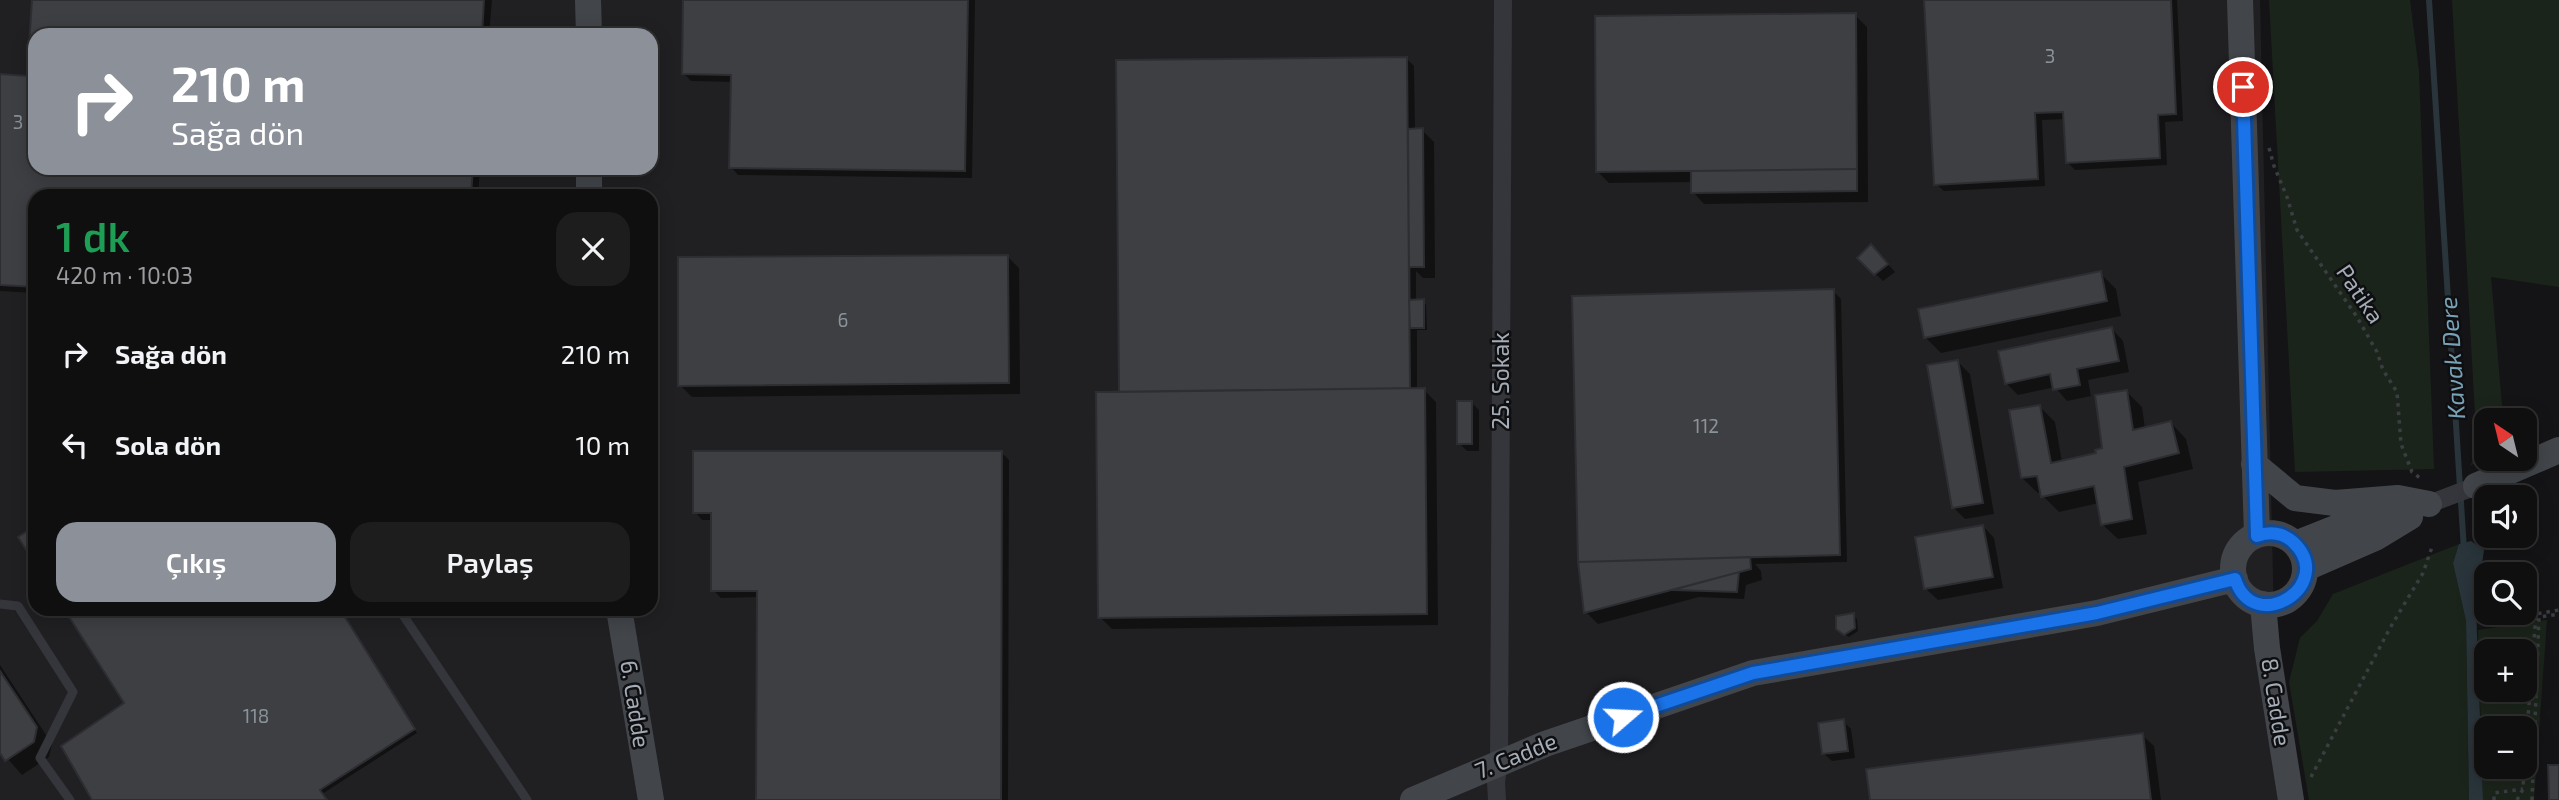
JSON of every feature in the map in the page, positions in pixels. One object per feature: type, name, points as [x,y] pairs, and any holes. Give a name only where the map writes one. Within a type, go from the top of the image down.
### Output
[{"type":"street","points":[[589,0],[589,28]]},
{"type":"street","name":"25. Sokak","points":[[1497,800],[1503,0]]},
{"type":"street","points":[[2240,0],[2257,536]]},
{"type":"street","points":[[2478,485],[2559,450]]},
{"type":"street","points":[[2254,464],[2295,498],[2335,503],[2398,498],[2474,486]]},
{"type":"street","points":[[2295,544],[2426,493]]},
{"type":"street","points":[[2306,568],[2376,537],[2426,493]]},
{"type":"street","points":[[2271,533],[2295,544],[2301,551],[2306,568],[2301,586],[2289,599],[2272,605],[2247,597],[2235,579],[2235,556],[2246,542],[2271,533]]},
{"type":"street","name":"7. Cadde","points":[[1413,800],[1499,761],[1753,673],[2097,613],[2235,579]]},
{"type":"street","name":"8. Cadde","points":[[2263,604],[2267,648],[2299,793]]},
{"type":"street","name":"6. Cadde","points":[[620,616],[651,800]]},
{"type":"lane","points":[[0,604],[18,606],[73,692],[40,758],[71,800]]},
{"type":"lane","points":[[404,616],[527,800]]},
{"type":"path","name":"Patika","points":[[2268,145],[2297,230],[2357,317],[2397,392],[2401,444],[2412,472],[2426,493]]},
{"type":"path","points":[[2299,793],[2389,628],[2423,573],[2432,547]]},
{"type":"path","points":[[2528,716],[2536,614],[2559,612]]},
{"type":"path","points":[[2532,800],[2539,617],[2559,612]]},
{"type":"path","points":[[2517,800],[2523,789],[2523,779]]},
{"type":"path","points":[[2494,800],[2494,793],[2523,789]]},
{"type":"shaded area","points":[[0,0],[2260,0],[2278,800],[0,800]]},
{"type":"shaded area","points":[[2269,0],[2410,0],[2419,71],[2434,469],[2295,472]]},
{"type":"shaded area","points":[[2452,0],[2559,0],[2559,287],[2491,277],[2503,408],[2475,408]]},
{"type":"shaded area","points":[[2471,541],[2474,548],[2484,550],[2482,562],[2474,562],[2474,625],[2477,625],[2477,639],[2474,639],[2474,702],[2479,702],[2480,716],[2474,716],[2474,779],[2482,779],[2483,800],[2469,800],[2466,621],[2453,563],[2459,544]]},
{"type":"shaded area","points":[[2459,544],[2453,563],[2466,621],[2469,800],[2309,800],[2289,682],[2300,638],[2317,621],[2333,594]]},
{"type":"shaded area","points":[[2547,620],[2537,758],[2537,716],[2481,716],[2480,702],[2537,702],[2537,639],[2478,639],[2478,630],[2537,625],[2537,621]]},
{"type":"shaded area","points":[[2482,779],[2536,779],[2534,800],[2483,800]]},
{"type":"building","points":[[32,0],[484,0],[482,28],[30,28]]},
{"type":"building","points":[[683,0],[968,0],[965,171],[729,168],[731,75],[682,74]]},
{"type":"building","points":[[1924,0],[2171,0],[2176,114],[2158,115],[2160,158],[2066,163],[2063,112],[2035,113],[2038,179],[1934,185]]},
{"type":"building","points":[[1856,13],[1857,169],[1596,172],[1595,16]]},
{"type":"building","points":[[1407,57],[1410,388],[1119,392],[1116,60]]},
{"type":"building","points":[[28,61],[28,175],[472,175],[472,189],[28,189],[28,287],[0,285],[0,74],[27,76]]},
{"type":"building","points":[[1423,128],[1424,267],[1409,267],[1408,129]]},
{"type":"building","points":[[1857,169],[1857,191],[1691,193],[1691,171]]},
{"type":"building","points":[[1871,244],[1888,264],[1874,275],[1857,258]]},
{"type":"building","points":[[1008,255],[1009,383],[678,386],[678,257]]},
{"type":"building","points":[[2101,271],[2107,301],[1924,338],[1918,309]]},
{"type":"building","points":[[1834,289],[1840,555],[1578,562],[1572,296]]},
{"type":"building","points":[[1424,299],[1424,328],[1410,328],[1409,300]]},
{"type":"building","points":[[2112,327],[2119,361],[2077,369],[2080,385],[2053,390],[2050,374],[2005,384],[1998,351]]},
{"type":"building","points":[[1958,360],[1983,503],[1952,508],[1927,365]]},
{"type":"building","points":[[1425,388],[1427,614],[1098,618],[1096,392]]},
{"type":"building","points":[[2127,390],[2133,430],[2171,421],[2179,453],[2124,467],[2132,519],[2101,525],[2094,486],[2041,497],[2037,476],[2021,478],[2009,410],[2040,405],[2051,463],[2096,453],[2095,450],[2102,448],[2095,395]]},
{"type":"building","points":[[1457,401],[1472,401],[1472,444],[1457,444]]},
{"type":"building","points":[[693,451],[1002,451],[1001,800],[756,800],[757,591],[711,591],[711,513],[693,513]]},
{"type":"building","points":[[1983,525],[1993,577],[1924,589],[1915,537]]},
{"type":"building","points":[[28,531],[28,553],[18,537]]},
{"type":"building","points":[[1750,557],[1751,569],[1584,613],[1578,562]]},
{"type":"building","points":[[1739,572],[1737,592],[1673,590]]},
{"type":"building","points":[[1854,613],[1855,628],[1844,635],[1836,629],[1836,616]]},
{"type":"building","points":[[68,616],[344,616],[415,729],[320,790],[327,800],[92,800],[61,746],[124,703]]},
{"type":"building","points":[[0,671],[37,727],[34,742],[5,761],[0,753]]},
{"type":"building","points":[[1844,719],[1848,751],[1822,754],[1818,723]]},
{"type":"building","points":[[2143,733],[2151,800],[1870,800],[1866,769]]},
{"type":"building","points":[[2548,765],[2559,765],[2559,800],[2549,800]]},
{"type":"waterway","name":"Kavak Dere","points":[[2429,0],[2464,550]]},
{"type":"route","points":[[1623,717],[1753,673],[2097,613],[2235,579],[2247,597],[2263,604],[2281,603],[2296,593],[2305,577],[2306,568],[2301,551],[2288,538],[2280,535],[2271,533],[2257,536],[2243,87]]}]
